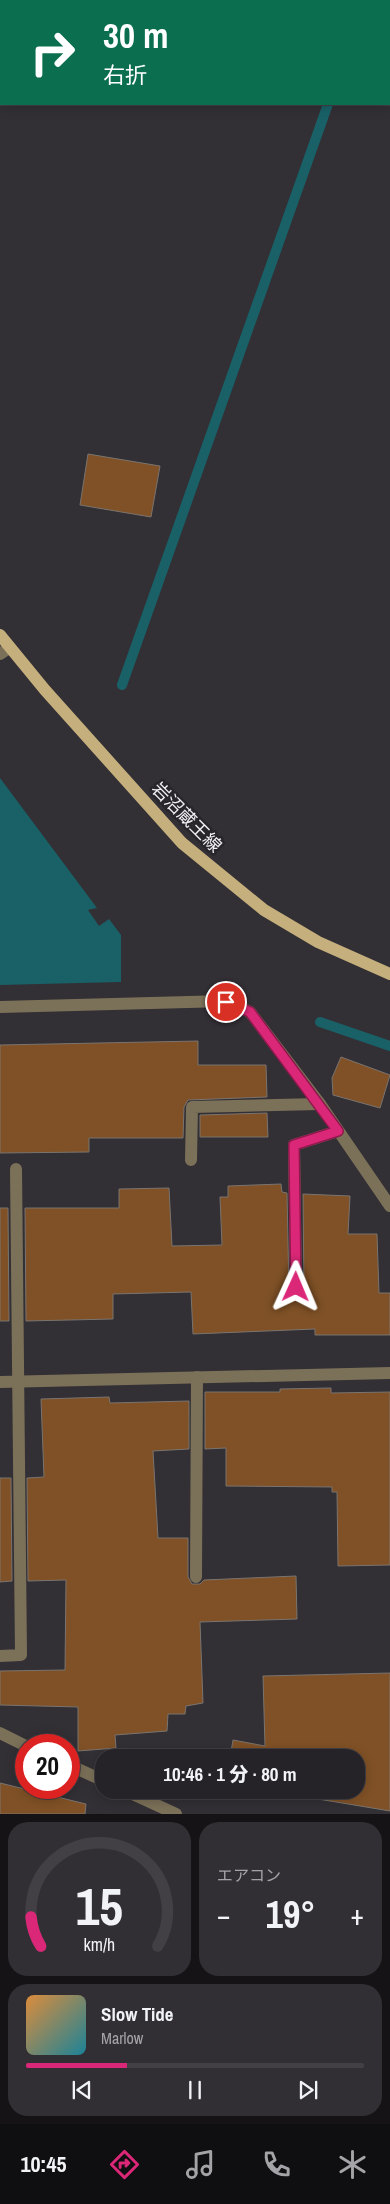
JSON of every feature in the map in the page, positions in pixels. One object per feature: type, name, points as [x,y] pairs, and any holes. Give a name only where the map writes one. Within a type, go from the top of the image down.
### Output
[{"type":"main road","name":"岩沼蔵王線","points":[[0,635],[4,651],[182,843],[264,910],[318,942],[390,974]]},
{"type":"street","points":[[0,1007],[226,1002],[250,1012],[320,1104],[390,1206]]},
{"type":"street","points":[[191,1160],[192,1107],[320,1104]]},
{"type":"street","points":[[296,1287],[294,1145],[338,1131]]},
{"type":"street","points":[[0,1656],[21,1655],[16,1169]]},
{"type":"street","points":[[0,1382],[390,1373]]},
{"type":"street","points":[[196,1577],[197,1377]]},
{"type":"street","points":[[0,1734],[15,1741]]},
{"type":"street","points":[[80,1770],[95,1777]]},
{"type":"street","points":[[144,1799],[176,1814]]},
{"type":"water","points":[[0,778],[97,908],[88,910],[99,926],[109,919],[121,935],[121,982],[0,985]]},
{"type":"building","points":[[88,454],[160,466],[151,517],[80,505]]},
{"type":"building","points":[[198,1041],[198,1065],[266,1065],[267,1097],[188,1100],[184,1107],[183,1138],[89,1138],[89,1152],[0,1153],[0,1045]]},
{"type":"building","points":[[341,1057],[390,1075],[380,1108],[333,1095],[332,1078]]},
{"type":"building","points":[[267,1113],[268,1137],[200,1137],[200,1115]]},
{"type":"building","points":[[281,1184],[282,1192],[287,1193],[289,1292],[300,1294],[304,1287],[303,1194],[350,1196],[348,1234],[377,1234],[379,1293],[390,1293],[390,1335],[315,1335],[315,1329],[193,1334],[191,1292],[113,1294],[113,1319],[26,1321],[25,1208],[119,1208],[119,1189],[169,1188],[172,1246],[222,1245],[220,1197],[228,1197],[228,1186]]},
{"type":"building","points":[[0,1208],[8,1208],[9,1321],[0,1321]]},
{"type":"building","points":[[331,1388],[331,1393],[390,1392],[390,1565],[338,1566],[337,1492],[332,1492],[332,1487],[226,1486],[226,1448],[205,1449],[205,1392],[280,1392],[280,1389]]},
{"type":"building","points":[[109,1397],[110,1403],[189,1401],[189,1449],[153,1451],[158,1538],[188,1538],[188,1577],[192,1584],[200,1584],[204,1580],[296,1576],[297,1619],[200,1622],[203,1703],[186,1706],[185,1714],[168,1714],[167,1731],[115,1735],[116,1748],[80,1751],[78,1707],[0,1705],[0,1671],[65,1670],[66,1580],[28,1581],[27,1478],[44,1477],[41,1399]]},
{"type":"building","points":[[0,1478],[11,1478],[12,1581],[0,1582]]},
{"type":"building","points":[[390,1673],[390,1811],[318,1799],[365,1799],[365,1749],[232,1749],[233,1740],[265,1746],[263,1676]]},
{"type":"building","points":[[0,1783],[15,1787],[15,1799],[66,1799],[86,1804],[85,1814],[0,1814]]},
{"type":"waterway","points":[[122,685],[328,105]]},
{"type":"waterway","points":[[320,1022],[390,1046]]},
{"type":"route","points":[[226,1002],[250,1012],[320,1104],[338,1131],[294,1145],[296,1287]]}]
